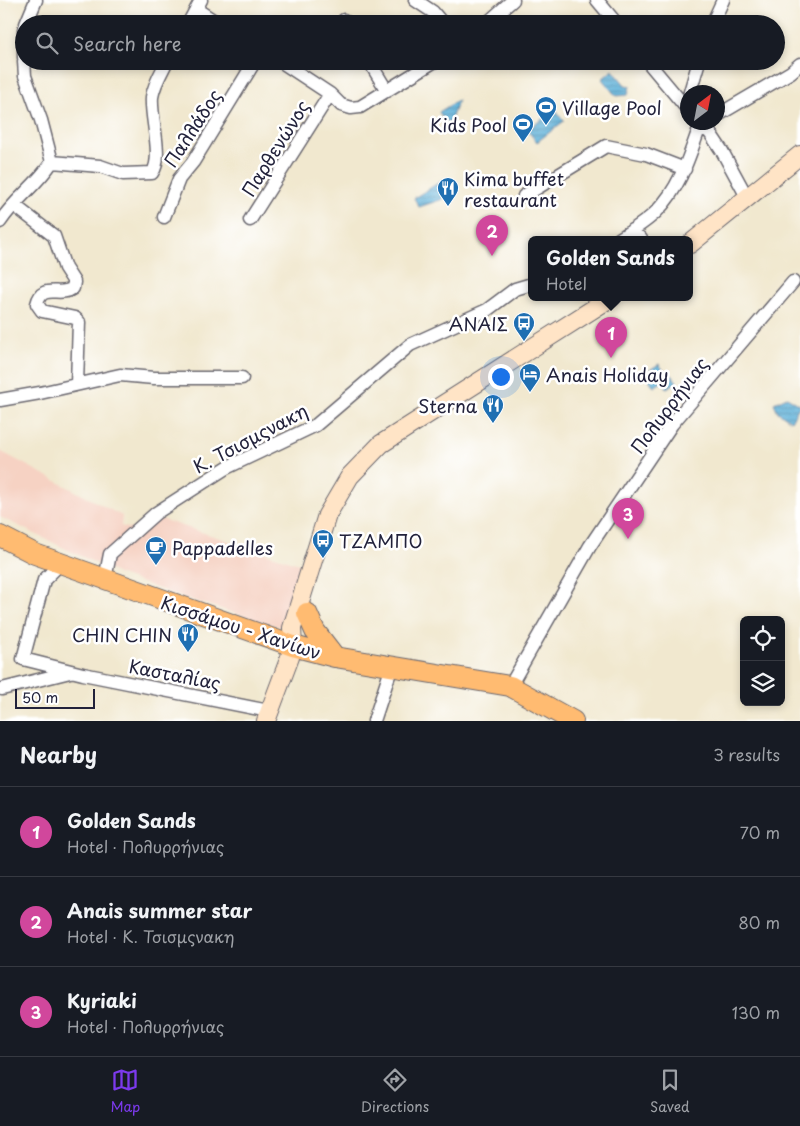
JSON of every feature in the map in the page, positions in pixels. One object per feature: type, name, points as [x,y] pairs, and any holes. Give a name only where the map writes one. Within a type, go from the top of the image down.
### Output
[{"type":"main road","name":"Κισσάμου - Χανίων","points":[[0,536],[35,554],[293,646],[335,656],[510,686],[567,720]]},
{"type":"main road","points":[[307,613],[314,631],[335,656]]},
{"type":"street","points":[[30,15],[36,0]]},
{"type":"street","points":[[415,0],[436,15]]},
{"type":"street","points":[[496,15],[513,0]]},
{"type":"street","points":[[597,0],[610,15]]},
{"type":"street","points":[[716,15],[722,0]]},
{"type":"street","points":[[198,5],[210,15]]},
{"type":"street","points":[[725,112],[791,72],[800,64]]},
{"type":"street","points":[[0,222],[14,205],[40,181],[52,162],[25,70]]},
{"type":"street","points":[[52,162],[100,166],[123,174],[152,173],[157,163],[152,98],[156,83],[162,70]]},
{"type":"street","name":"Παλλάδος","points":[[164,216],[180,179],[193,162],[249,70]]},
{"type":"street","points":[[294,70],[330,94],[341,104],[350,108],[360,107],[421,70]]},
{"type":"street","points":[[374,70],[387,91]]},
{"type":"street","points":[[655,70],[680,100]]},
{"type":"street","points":[[692,85],[696,70]]},
{"type":"street","name":"Παρθενώνος","points":[[250,220],[330,94]]},
{"type":"street","points":[[636,235],[672,192],[685,168],[699,130]]},
{"type":"street","points":[[707,130],[722,151],[747,198]]},
{"type":"street","points":[[524,196],[606,146],[646,154],[685,168]]},
{"type":"street","points":[[693,242],[800,155]]},
{"type":"street","points":[[14,205],[54,236],[65,268],[74,282],[73,288],[69,291],[47,291],[43,293],[37,304],[42,311],[75,318],[79,322],[76,384]]},
{"type":"street","name":"Πολυρρήνιας","points":[[510,686],[590,546],[672,424],[793,282]]},
{"type":"street","name":"Κ. Τσισμςνακη","points":[[105,579],[110,554],[156,513],[226,468],[316,424],[410,344],[487,310],[515,289],[528,285]]},
{"type":"street","points":[[267,716],[293,646],[292,628],[327,515],[343,486],[363,460],[381,444],[606,301]]},
{"type":"street","points":[[0,400],[120,375],[154,378],[242,378]]},
{"type":"street","points":[[35,554],[44,580],[61,563]]},
{"type":"street","name":"Κασταλίας","points":[[44,580],[23,658],[267,716]]},
{"type":"street","points":[[293,646],[302,640],[305,634],[308,580]]},
{"type":"street","points":[[374,721],[392,666]]},
{"type":"street","name":"Κασταλίας","points":[[2,689],[73,671]]},
{"type":"shaded area","points":[[0,451],[122,516],[121,526],[135,530],[155,517],[302,565],[280,627],[179,596],[118,574],[0,517]]},
{"type":"water","points":[[613,70],[625,85],[630,86],[628,95],[616,96],[602,79]]},
{"type":"water","points":[[458,100],[450,122],[444,120],[439,112]]},
{"type":"water","name":"Village Pool","points":[[555,110],[564,121],[537,142],[527,130]]},
{"type":"water","points":[[445,179],[453,191],[443,199],[419,207],[414,198]]},
{"type":"water","points":[[659,364],[666,374],[672,375],[677,382],[667,388],[663,381],[654,387],[645,373]]},
{"type":"water","points":[[787,397],[800,405],[791,421],[778,412],[774,403]]},
{"type":"place","name":"Village Pool","points":[[546,126]]},
{"type":"place","name":"Kids Pool","points":[[523,143]]},
{"type":"place","name":"Kima buffet restaurant","points":[[448,207]]},
{"type":"place","name":"Anais summer star","points":[[492,256]]},
{"type":"place","name":"ΑΝΑΙΣ","points":[[524,342]]},
{"type":"place","name":"Golden Sands","points":[[611,358]]},
{"type":"place","name":"Anais Holiday","points":[[530,393]]},
{"type":"place","name":"Sterna","points":[[493,424]]},
{"type":"place","name":"Kyriaki","points":[[628,539]]},
{"type":"place","name":"ΤΖΑΜΠΟ","points":[[323,559]]},
{"type":"place","name":"Pappadelles","points":[[156,566]]},
{"type":"place","name":"CHIN CHIN","points":[[188,653]]}]
